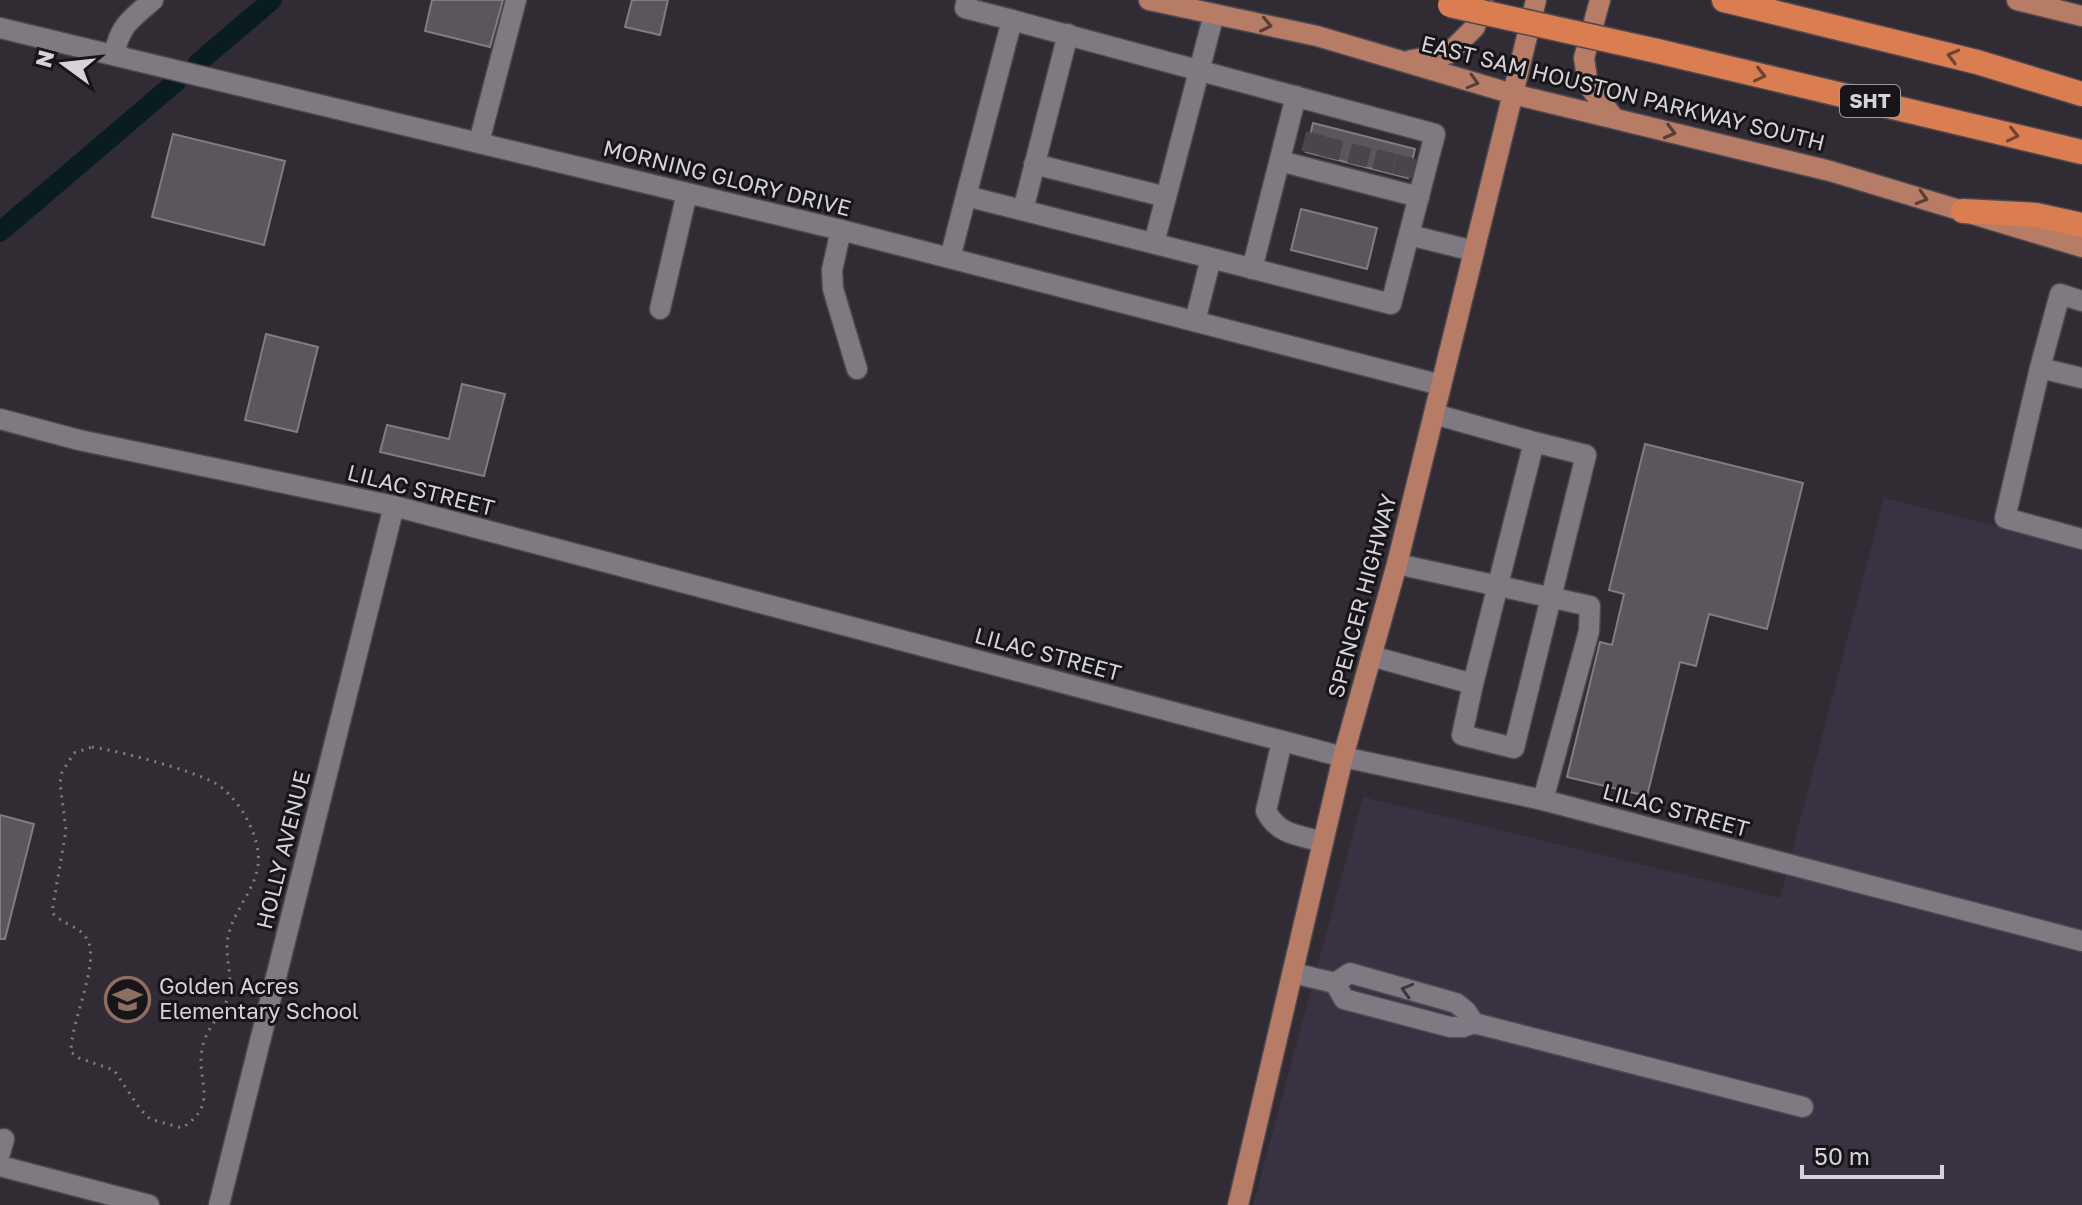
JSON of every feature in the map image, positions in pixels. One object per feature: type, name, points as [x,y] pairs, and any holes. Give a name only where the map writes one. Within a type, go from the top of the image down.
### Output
[{"type":"highway","points":[[1724,0],[1977,62],[2082,94]]},
{"type":"highway","name":"SHT","points":[[1442,2],[2082,152]]},
{"type":"highway","points":[[1963,211],[2036,215],[2082,225]]},
{"type":"main road","name":"EAST SAM HOUSTON PARKWAY SOUTH","points":[[1149,0],[1317,36],[1513,94],[1830,171],[2082,247]]},
{"type":"main road","points":[[1403,61],[1448,54],[1475,27],[1483,0]]},
{"type":"main road","name":"SPENCER HIGHWAY","points":[[1240,1205],[1343,757],[1397,564],[1536,0]]},
{"type":"main road","points":[[1600,0],[1584,58],[1588,85],[1614,118]]},
{"type":"main road","points":[[2017,0],[2082,16]]},
{"type":"street","points":[[114,54],[118,34],[153,0]]},
{"type":"street","points":[[479,142],[516,0]]},
{"type":"street","points":[[966,196],[1391,304],[1435,134],[1402,135],[1369,116],[965,8],[967,0]]},
{"type":"street","points":[[1154,243],[1214,14]]},
{"type":"street","points":[[950,258],[1012,20]]},
{"type":"street","name":"MORNING GLORY DRIVE","points":[[0,28],[841,230],[1441,385]]},
{"type":"street","points":[[1023,210],[1068,34]]},
{"type":"street","points":[[1252,269],[1296,96]]},
{"type":"street","points":[[1327,127],[1333,106]]},
{"type":"street","points":[[1364,136],[1369,116]]},
{"type":"street","points":[[1280,161],[1318,163],[1390,181],[1419,197]]},
{"type":"street","points":[[1034,164],[1166,197]]},
{"type":"street","points":[[660,309],[687,193]]},
{"type":"street","points":[[841,230],[832,270],[833,289],[857,369]]},
{"type":"street","points":[[1409,235],[1474,251]]},
{"type":"street","points":[[1195,321],[1211,258]]},
{"type":"street","points":[[2082,301],[2060,294],[2005,518],[2082,539]]},
{"type":"street","points":[[2040,368],[2082,378]]},
{"type":"street","points":[[1434,414],[1586,455],[1514,748],[1462,735],[1534,442]]},
{"type":"street","name":"LILAC STREET","points":[[0,419],[79,440],[394,506],[1343,757],[1543,800],[2082,941]]},
{"type":"street","name":"HOLLY AVENUE","points":[[219,1205],[394,506]]},
{"type":"street","points":[[1397,564],[1590,606],[1589,631],[1543,800]]},
{"type":"street","points":[[1371,656],[1473,684]]},
{"type":"street","points":[[1282,741],[1266,811],[1273,825],[1323,842]]},
{"type":"street","points":[[1293,973],[1335,983],[1350,973],[1456,1003],[1474,1023],[1803,1107]]},
{"type":"street","points":[[0,1166],[149,1205]]},
{"type":"path","points":[[92,747],[216,784],[230,796],[253,829],[258,847],[258,866],[251,889],[230,927],[227,941],[228,996],[203,1046],[201,1063],[205,1103],[193,1121],[182,1128],[150,1119],[114,1070],[79,1058],[71,1052],[90,950],[86,937],[56,918],[52,912],[66,830],[60,783],[65,763],[74,753],[92,747]]},
{"type":"shaded area","points":[[1884,498],[2082,548],[2082,1205],[1253,1205],[1363,797],[1780,898]]},
{"type":"building","points":[[432,0],[503,0],[490,47],[425,31]]},
{"type":"building","points":[[632,0],[668,0],[660,35],[625,27]]},
{"type":"building","points":[[1313,123],[1415,149],[1408,178],[1306,152]]},
{"type":"building","points":[[173,134],[285,161],[264,245],[152,217]]},
{"type":"building","points":[[1301,209],[1377,228],[1367,269],[1291,250]]},
{"type":"building","points":[[266,334],[318,347],[297,432],[245,420]]},
{"type":"building","points":[[462,384],[505,394],[484,476],[380,452],[387,425],[449,439]]},
{"type":"building","points":[[1645,444],[1803,483],[1767,629],[1709,614],[1696,666],[1680,662],[1647,796],[1567,777],[1600,642],[1612,645],[1624,594],[1609,590]]},
{"type":"building","points":[[0,815],[34,824],[5,939],[0,939]]},
{"type":"waterway","points":[[198,63],[272,0]]},
{"type":"waterway","points":[[0,232],[176,82]]},
{"type":"tunnel","points":[[1311,153],[1318,125]]},
{"type":"tunnel","points":[[1329,158],[1336,129]]},
{"type":"tunnel","points":[[1357,165],[1364,136]]},
{"type":"tunnel","points":[[1382,171],[1389,143]]},
{"type":"tunnel","points":[[1402,176],[1409,147]]},
{"type":"place","name":"Golden Acres Elementary School","points":[[128,999]]}]
